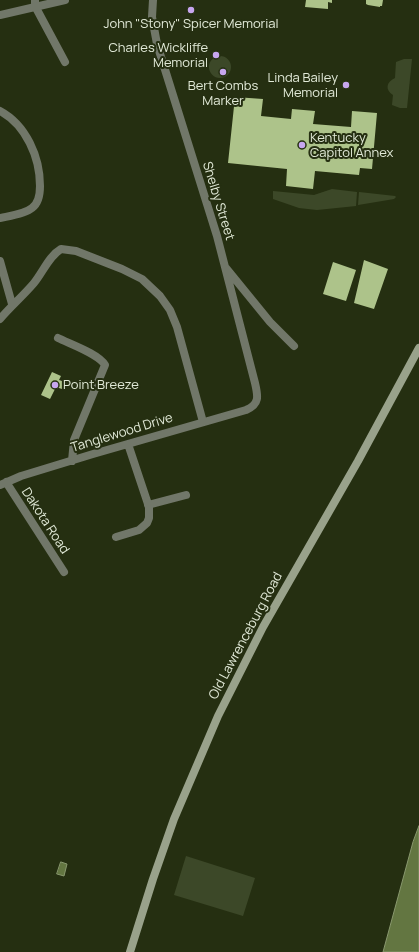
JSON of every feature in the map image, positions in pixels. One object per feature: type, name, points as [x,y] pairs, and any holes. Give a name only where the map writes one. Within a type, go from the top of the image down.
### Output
[{"type":"main road","name":"Old Lawrenceburg Road","points":[[130,952],[150,886],[174,819],[218,716],[263,627],[358,461],[419,348]]},
{"type":"street","points":[[0,15],[35,3],[65,0]]},
{"type":"street","name":"Shelby Street","points":[[153,0],[152,17],[157,44],[217,236],[256,383],[258,397],[255,404],[251,408]]},
{"type":"street","points":[[35,3],[65,62]]},
{"type":"street","points":[[0,111],[10,117],[20,127],[31,146],[38,167],[40,189],[38,200],[32,208],[0,218]]},
{"type":"street","points":[[0,319],[12,304],[20,299],[39,276],[54,254],[61,249],[76,251],[122,269],[142,279],[160,296],[174,318],[203,422]]},
{"type":"street","points":[[0,261],[12,304]]},
{"type":"street","points":[[225,267],[278,331],[294,346]]},
{"type":"street","points":[[58,338],[95,356],[103,361],[105,365],[74,440],[72,461]]},
{"type":"street","name":"Tanglewood Drive","points":[[3,484],[72,461],[251,408]]},
{"type":"street","points":[[116,537],[139,530],[149,518],[150,512],[128,444]]},
{"type":"street","name":"Dakota Road","points":[[3,484],[64,572]]},
{"type":"street","points":[[148,505],[186,495]]},
{"type":"shaded area","points":[[220,56],[228,59],[231,67],[228,75],[220,78],[212,75],[209,67],[212,59]]},
{"type":"shaded area","points":[[404,59],[412,59],[407,108],[400,108],[392,105],[393,95],[389,91],[388,84],[395,78],[396,62]]},
{"type":"shaded area","points":[[332,189],[357,192],[356,206],[317,210],[299,208],[273,199],[273,191],[314,195]]},
{"type":"shaded area","points":[[359,192],[396,197],[394,199],[358,205]]},
{"type":"shaded area","points":[[419,826],[419,952],[383,952],[413,842]]},
{"type":"shaded area","points":[[186,856],[255,878],[243,916],[174,895]]},
{"type":"shaded area","points":[[61,862],[67,864],[64,876],[57,874]]},
{"type":"building","points":[[306,0],[332,0],[332,3],[328,2],[328,9],[305,7]]},
{"type":"building","points":[[366,0],[383,0],[382,6],[368,5],[366,4]]},
{"type":"building","name":"Kentucky Capitol Annex","points":[[235,97],[263,99],[261,116],[291,119],[292,109],[315,111],[313,124],[351,127],[352,111],[377,113],[372,169],[360,168],[359,175],[315,171],[313,189],[286,186],[287,169],[228,163]]},
{"type":"building","points":[[364,260],[388,269],[374,309],[354,303]]},
{"type":"building","points":[[333,262],[356,270],[346,301],[323,294]]},
{"type":"building","name":"Point Breeze","points":[[52,372],[61,376],[59,380],[65,382],[62,389],[56,387],[50,399],[41,395]]},
{"type":"place","name":"John \"Stony\" Spicer Memorial","points":[[191,10]]},
{"type":"place","name":"Charles Wickliffe Memorial","points":[[216,55]]},
{"type":"place","name":"Bert Combs Marker","points":[[223,72]]},
{"type":"place","name":"Linda Bailey Memorial","points":[[346,85]]},
{"type":"place","name":"Kentucky Capitol Annex","points":[[302,145]]},
{"type":"place","name":"Point Breeze","points":[[55,385]]}]
